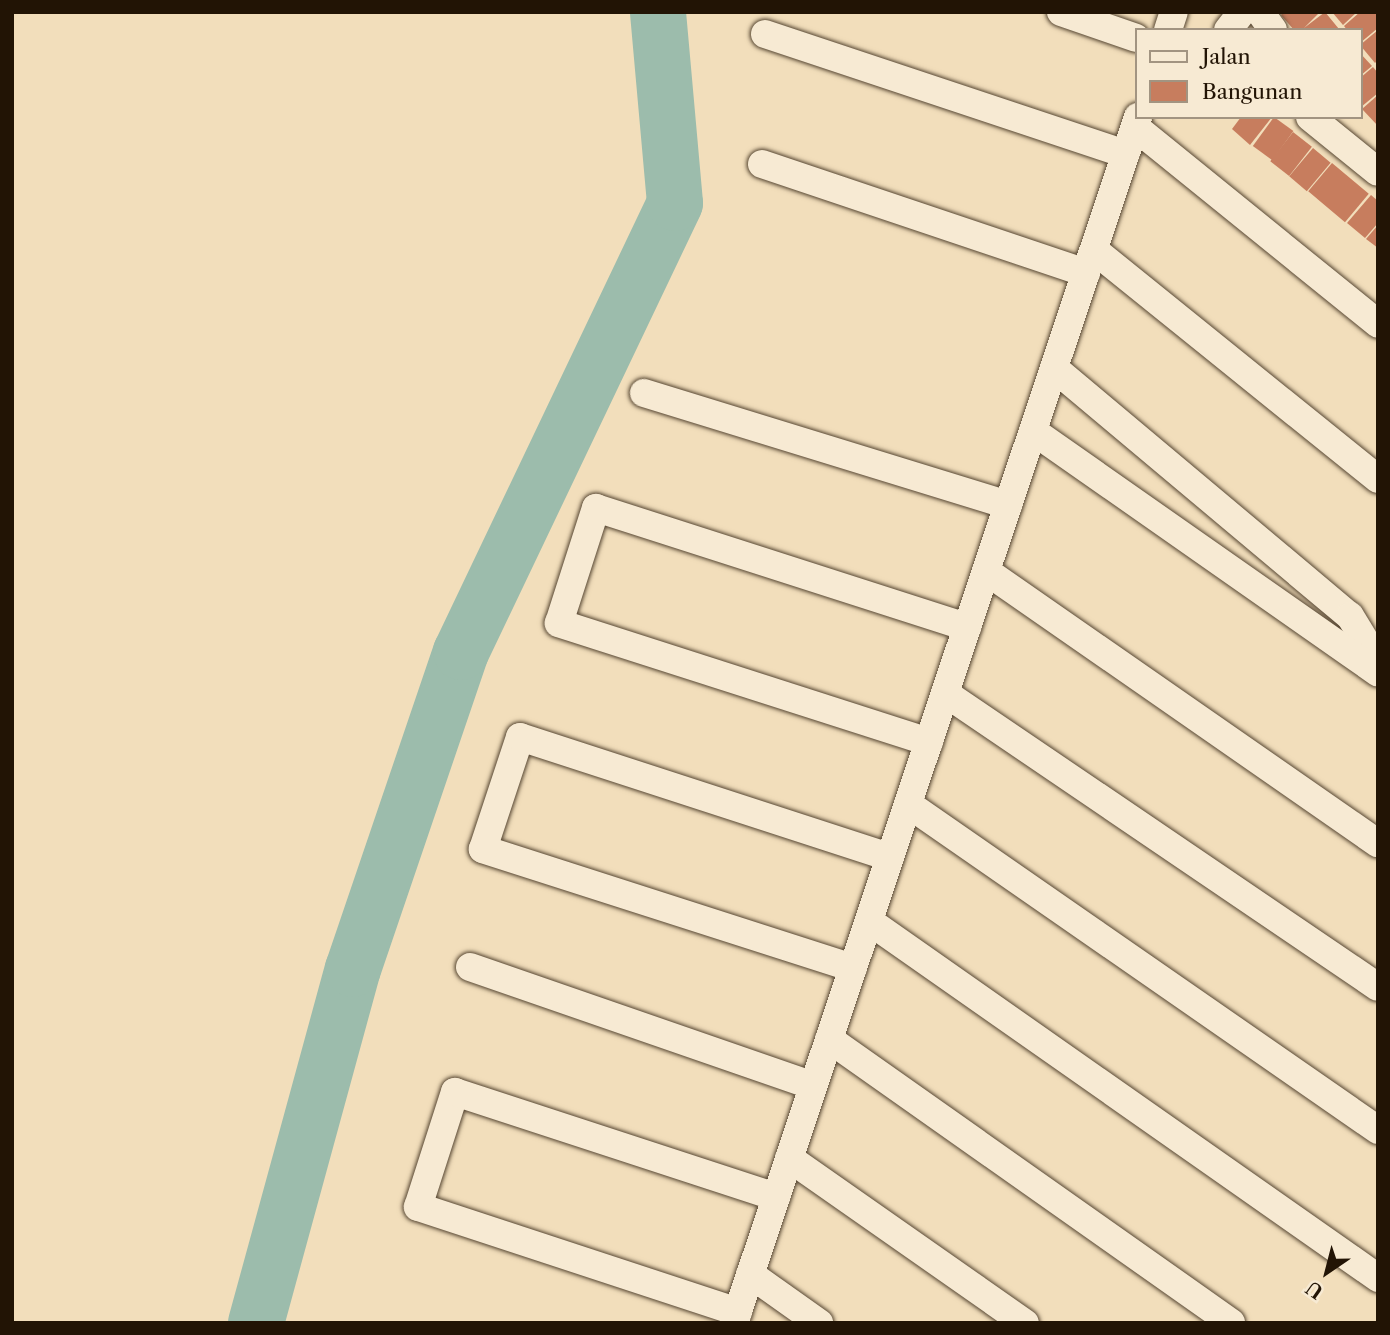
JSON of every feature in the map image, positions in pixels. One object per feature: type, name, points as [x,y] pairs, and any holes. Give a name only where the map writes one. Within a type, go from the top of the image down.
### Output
[{"type":"street","points":[[1061,12],[1134,37]]},
{"type":"street","points":[[1230,28],[1242,12]]},
{"type":"street","points":[[1260,12],[1272,28]]},
{"type":"street","points":[[765,34],[1126,154]]},
{"type":"street","points":[[1312,119],[1368,164]]},
{"type":"street","points":[[1334,119],[1368,164]]},
{"type":"street","points":[[776,1197],[456,1092],[418,1207],[736,1317],[1136,122],[1378,324]]},
{"type":"street","points":[[762,164],[1090,261],[1378,479]]},
{"type":"street","points":[[1054,368],[1350,616],[1378,662]]},
{"type":"street","points":[[644,393],[1008,505]]},
{"type":"street","points":[[1033,431],[1378,673]]},
{"type":"street","points":[[929,742],[559,623],[596,508],[967,627]]},
{"type":"street","points":[[986,571],[1378,843]]},
{"type":"street","points":[[945,693],[1378,987]]},
{"type":"street","points":[[853,968],[484,849],[520,737],[890,857]]},
{"type":"street","points":[[908,804],[1378,1130]]},
{"type":"street","points":[[869,921],[1378,1278]]},
{"type":"street","points":[[470,967],[813,1086]]},
{"type":"street","points":[[829,1039],[1231,1323]]},
{"type":"street","points":[[789,1158],[1025,1323]]},
{"type":"street","points":[[750,1274],[818,1323]]},
{"type":"building","points":[[1284,12],[1320,12],[1304,28],[1292,28],[1281,15]]},
{"type":"building","points":[[1325,12],[1338,28],[1304,28]]},
{"type":"building","points":[[1332,12],[1357,12],[1343,25]]},
{"type":"building","points":[[1360,12],[1378,12],[1378,28],[1362,41],[1362,28],[1344,26]]},
{"type":"building","points":[[1378,30],[1378,60],[1375,63],[1362,47],[1362,43]]},
{"type":"building","points":[[1362,55],[1372,66],[1362,74]]},
{"type":"building","points":[[1373,67],[1378,73],[1378,93],[1362,106],[1362,76]]},
{"type":"building","points":[[1378,95],[1378,126],[1362,109]]},
{"type":"building","points":[[1240,119],[1270,119],[1250,145],[1232,129]]},
{"type":"building","points":[[1273,119],[1277,119],[1293,131],[1272,160],[1253,146]]},
{"type":"building","points":[[1293,132],[1312,147],[1289,176],[1270,161]]},
{"type":"building","points":[[1313,148],[1331,163],[1307,191],[1289,176]]},
{"type":"building","points":[[1332,163],[1369,194],[1345,222],[1308,191]]},
{"type":"building","points":[[1371,195],[1378,201],[1378,223],[1365,238],[1347,223]]},
{"type":"building","points":[[1378,225],[1378,248],[1366,239]]},
{"type":"waterway","points":[[256,1323],[353,969],[461,652],[675,203],[658,12]]}]
